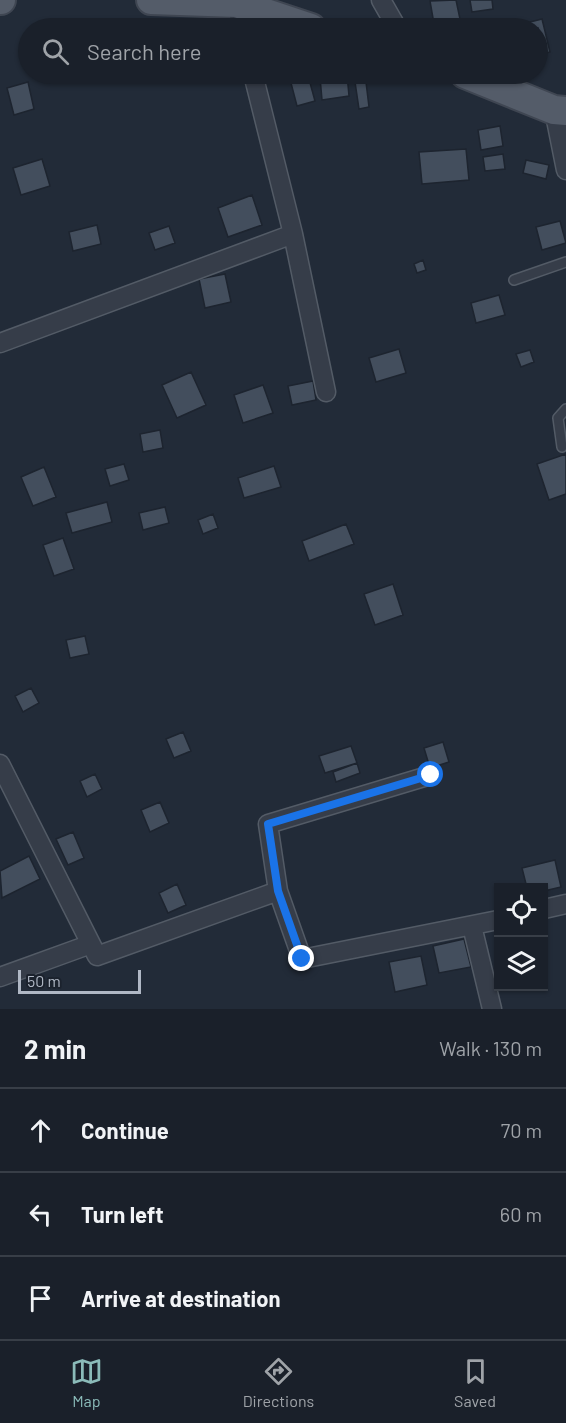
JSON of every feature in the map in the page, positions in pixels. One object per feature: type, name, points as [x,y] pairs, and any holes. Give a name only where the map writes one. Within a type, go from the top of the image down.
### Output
[{"type":"main road","points":[[151,0],[239,16],[283,10]]},
{"type":"main road","points":[[491,84],[560,111]]},
{"type":"street","points":[[381,0],[391,18]]},
{"type":"street","points":[[256,84],[293,234],[326,392]]},
{"type":"street","points":[[560,111],[566,170]]},
{"type":"street","points":[[0,343],[293,234]]},
{"type":"street","points":[[0,764],[97,956],[278,891]]},
{"type":"street","points":[[431,775],[268,824],[278,891],[302,959],[494,921]]},
{"type":"street","points":[[548,908],[566,904]]},
{"type":"street","points":[[472,926],[492,1009]]},
{"type":"street","points":[[0,977],[91,944]]},
{"type":"lane","points":[[514,280],[566,262]]},
{"type":"lane","points":[[562,447],[558,418],[566,409]]},
{"type":"building","points":[[456,0],[460,18],[433,18],[430,1]]},
{"type":"building","points":[[470,0],[492,0],[493,9],[472,12]]},
{"type":"building","points":[[28,84],[34,109],[14,115],[7,88]]},
{"type":"building","points":[[291,84],[310,84],[315,101],[297,106]]},
{"type":"building","points":[[321,84],[348,84],[349,96],[322,100]]},
{"type":"building","points":[[355,84],[366,84],[369,107],[359,109]]},
{"type":"building","points":[[500,126],[503,146],[481,150],[478,130]]},
{"type":"building","points":[[466,149],[469,180],[422,184],[419,152]]},
{"type":"building","points":[[503,154],[505,169],[485,171],[483,157]]},
{"type":"building","points":[[42,159],[50,186],[21,195],[13,168]]},
{"type":"building","points":[[526,160],[549,165],[546,179],[523,173]]},
{"type":"building","points":[[252,195],[262,225],[228,237],[218,208]]},
{"type":"building","points":[[560,221],[566,243],[542,250],[536,227]]},
{"type":"building","points":[[97,225],[101,244],[73,251],[69,232]]},
{"type":"building","points":[[169,226],[175,243],[155,250],[149,233]]},
{"type":"building","points":[[423,260],[426,270],[417,273],[414,264]]},
{"type":"building","points":[[225,274],[231,302],[205,308],[199,279]]},
{"type":"building","points":[[499,295],[505,315],[476,323],[471,303]]},
{"type":"building","points":[[399,349],[406,373],[376,382],[369,358]]},
{"type":"building","points":[[530,350],[534,362],[521,367],[516,354]]},
{"type":"building","points":[[191,372],[206,405],[177,418],[162,385]]},
{"type":"building","points":[[313,381],[316,400],[292,405],[288,386]]},
{"type":"building","points":[[263,385],[273,413],[243,423],[234,395]]},
{"type":"building","points":[[160,430],[163,448],[143,452],[140,434]]},
{"type":"building","points":[[566,454],[566,494],[549,500],[537,464]]},
{"type":"building","points":[[124,464],[129,480],[110,486],[105,469]]},
{"type":"building","points":[[274,466],[281,487],[244,498],[238,478]]},
{"type":"building","points":[[44,467],[56,497],[33,506],[21,477]]},
{"type":"building","points":[[107,502],[112,522],[72,533],[66,513]]},
{"type":"building","points":[[165,507],[169,523],[143,530],[139,513]]},
{"type":"building","points":[[213,514],[218,528],[203,534],[198,520]]},
{"type":"building","points":[[346,524],[354,544],[309,561],[302,541]]},
{"type":"building","points":[[63,538],[74,569],[54,576],[43,545]]},
{"type":"building","points":[[393,584],[403,615],[375,625],[364,594]]},
{"type":"building","points":[[85,636],[89,654],[70,658],[66,640]]},
{"type":"building","points":[[31,688],[39,703],[23,712],[15,696]]},
{"type":"building","points":[[183,732],[191,751],[174,758],[166,739]]},
{"type":"building","points":[[443,742],[449,762],[430,768],[424,748]]},
{"type":"building","points":[[351,746],[357,763],[325,773],[319,756]]},
{"type":"building","points":[[357,763],[360,773],[336,782],[333,772]]},
{"type":"building","points":[[95,774],[102,789],[87,797],[80,781]]},
{"type":"building","points":[[160,802],[169,823],[150,832],[141,810]]},
{"type":"building","points":[[73,832],[84,858],[68,865],[56,839]]},
{"type":"building","points":[[29,856],[40,879],[2,898],[0,871]]},
{"type":"building","points":[[555,860],[561,887],[548,890],[548,883],[526,883],[522,868]]},
{"type":"building","points":[[177,884],[186,905],[168,913],[159,893]]},
{"type":"building","points":[[464,939],[471,967],[439,973],[433,946]]},
{"type":"building","points":[[421,956],[427,985],[395,992],[389,962]]},
{"type":"route","points":[[302,959],[278,891],[268,824],[431,775]]}]
